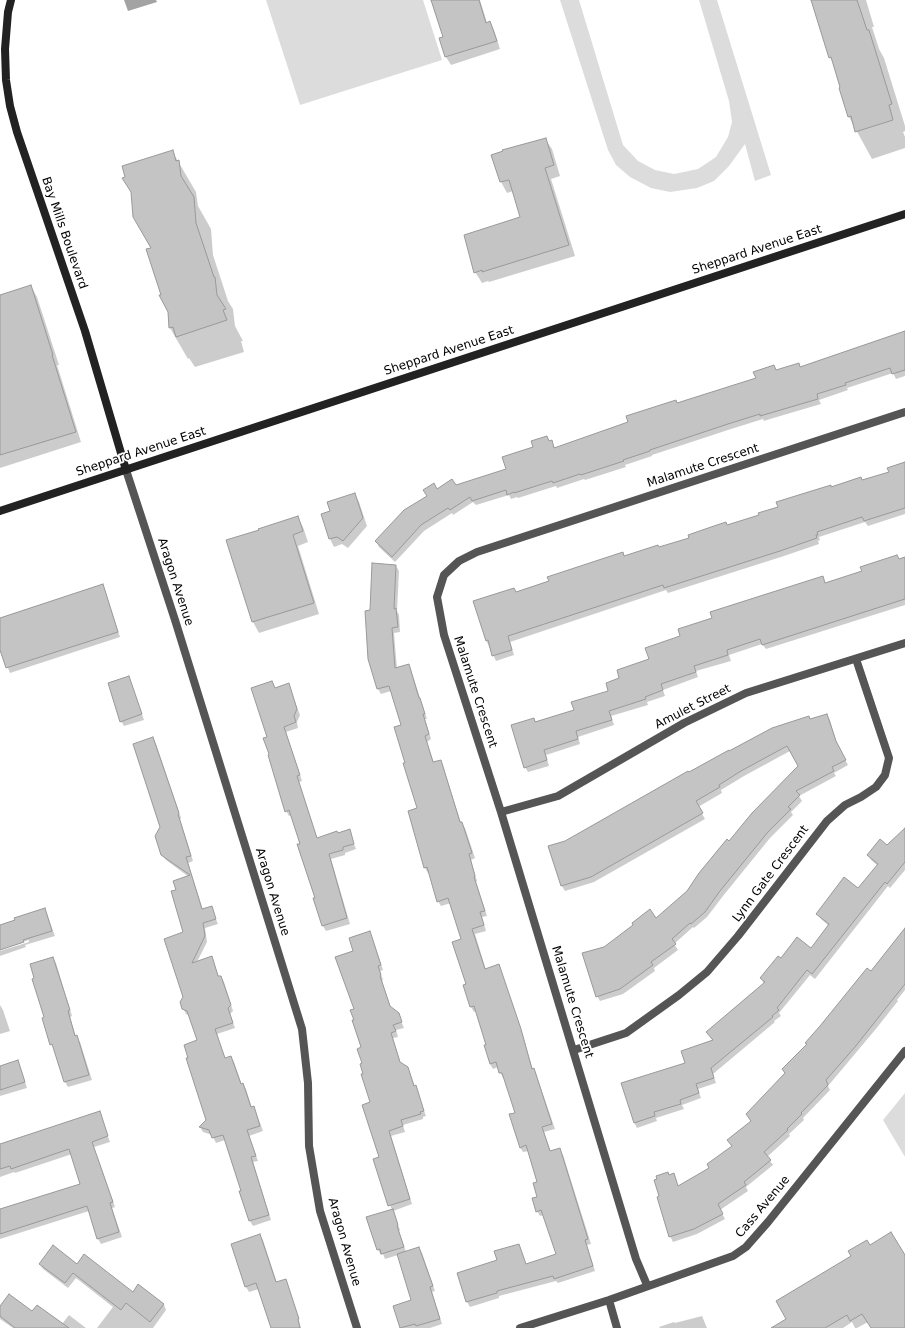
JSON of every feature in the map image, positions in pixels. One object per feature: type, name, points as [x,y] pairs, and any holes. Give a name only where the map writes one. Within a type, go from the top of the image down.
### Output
[{"type":"main road","name":"Bay Mills Boulevard","points":[[11,0],[8,12],[6,49],[6,80],[10,106],[17,132],[85,331],[126,470]]},
{"type":"main road","name":"Sheppard Avenue East","points":[[0,511],[905,214]]},
{"type":"street","name":"Malamute Crescent","points":[[647,1285],[636,1259],[501,812],[444,635],[437,597],[444,575],[459,561],[477,552],[905,412]]},
{"type":"street","name":"Aragon Avenue","points":[[126,470],[175,620],[302,1029],[308,1083],[309,1146],[320,1211],[357,1328]]},
{"type":"street","name":"Amulet Street","points":[[501,812],[558,796],[684,723],[746,693],[905,643]]},
{"type":"street","name":"Lynn Gate Crescent","points":[[574,1050],[626,1033],[672,1000],[707,972],[738,936],[827,821],[845,805],[876,787],[885,775],[889,758],[856,659]]},
{"type":"street","name":"Cass Avenue","points":[[520,1328],[609,1300],[647,1285],[733,1256],[746,1247],[768,1222],[905,1051]]},
{"type":"street","points":[[609,1300],[617,1328]]},
{"type":"shaded area","points":[[124,0],[156,0],[157,2],[128,11]]},
{"type":"shaded area","points":[[266,0],[423,0],[442,60],[300,105]]},
{"type":"shaded area","points":[[560,0],[579,0],[623,145],[638,161],[655,170],[674,174],[698,169],[716,157],[728,137],[732,122],[729,101],[699,0],[717,0],[771,175],[755,181],[745,144],[729,166],[714,181],[697,188],[670,192],[651,188],[630,177],[616,165],[608,150]]},
{"type":"shaded area","points":[[905,1093],[905,1157],[883,1120]]},
{"type":"building","points":[[431,0],[479,0],[486,23],[490,21],[497,41],[445,57],[439,38],[443,37]]},
{"type":"building","points":[[811,0],[857,0],[867,30],[869,30],[892,104],[889,105],[893,120],[855,132],[851,116],[848,117],[831,57],[829,58]]},
{"type":"building","points":[[546,138],[554,165],[545,168],[569,245],[482,272],[482,270],[474,273],[464,235],[520,217],[509,180],[500,182],[491,155],[503,151],[502,150]]},
{"type":"building","points":[[173,150],[176,161],[179,160],[181,176],[194,197],[196,223],[215,277],[217,295],[226,309],[223,310],[227,320],[176,337],[173,327],[169,328],[168,312],[159,295],[161,295],[146,249],[151,248],[133,217],[131,192],[122,178],[125,177],[122,166]]},
{"type":"building","points":[[31,285],[76,432],[0,455],[0,295]]},
{"type":"building","points":[[905,331],[905,370],[892,374],[890,368],[845,383],[846,385],[817,394],[818,399],[728,424],[581,475],[580,474],[553,483],[552,481],[507,495],[506,490],[472,501],[470,497],[450,510],[448,508],[421,525],[392,557],[375,541],[404,510],[427,496],[423,490],[434,483],[437,489],[452,479],[456,485],[506,469],[502,457],[533,447],[531,441],[547,436],[549,441],[552,440],[554,448],[628,422],[626,416],[676,400],[677,403],[756,378],[753,372],[774,365],[776,370],[799,363],[800,367]]},
{"type":"building","points":[[905,462],[905,508],[864,521],[862,517],[817,532],[817,538],[780,551],[664,588],[663,585],[508,636],[512,650],[492,656],[488,640],[486,641],[473,601],[514,588],[516,592],[549,581],[547,577],[623,552],[624,556],[658,545],[659,547],[689,538],[688,535],[726,522],[727,525],[759,515],[758,513],[778,507],[776,502],[861,477],[862,480],[889,472],[887,468]]},
{"type":"building","points":[[355,493],[363,518],[343,541],[337,537],[329,539],[321,514],[330,511],[327,502]]},
{"type":"building","points":[[298,516],[303,531],[293,535],[314,603],[252,622],[226,540]]},
{"type":"building","points":[[897,555],[899,559],[905,557],[905,599],[762,645],[760,639],[727,650],[728,655],[694,666],[696,672],[661,684],[663,690],[645,697],[646,699],[609,711],[612,720],[576,731],[578,739],[544,750],[547,760],[524,768],[511,725],[534,718],[535,722],[574,710],[571,702],[608,691],[606,683],[619,678],[617,670],[649,659],[645,648],[680,636],[678,629],[712,618],[710,612],[823,576],[825,583],[862,571],[860,567]]},
{"type":"building","points":[[372,563],[396,565],[394,609],[396,608],[398,627],[392,628],[395,668],[409,664],[425,714],[423,714],[429,734],[425,736],[433,762],[441,760],[460,822],[462,822],[472,853],[469,854],[474,877],[485,911],[480,912],[484,925],[472,929],[485,969],[499,964],[521,1029],[532,1069],[534,1068],[552,1124],[542,1127],[550,1151],[560,1148],[588,1239],[585,1240],[593,1266],[554,1279],[553,1276],[497,1291],[497,1293],[466,1302],[457,1273],[497,1260],[494,1251],[519,1244],[526,1264],[556,1254],[541,1210],[536,1212],[532,1198],[537,1197],[533,1183],[537,1182],[526,1145],[520,1148],[509,1114],[515,1113],[502,1073],[499,1073],[496,1062],[490,1064],[474,1006],[470,1007],[463,985],[466,984],[452,942],[461,939],[448,898],[437,902],[427,867],[424,868],[408,811],[417,808],[394,727],[401,725],[389,686],[377,689],[368,659],[365,611],[370,610]]},
{"type":"building","points":[[103,584],[118,632],[6,668],[0,650],[0,618]]},
{"type":"building","points":[[129,676],[142,714],[120,722],[108,683]]},
{"type":"building","points":[[272,681],[275,688],[289,683],[297,709],[294,716],[296,722],[284,727],[300,775],[297,776],[317,838],[337,831],[338,833],[350,829],[354,844],[343,847],[343,850],[329,854],[347,918],[322,926],[313,898],[315,898],[297,844],[300,844],[289,810],[285,812],[263,738],[267,737],[251,688]]},
{"type":"building","points":[[827,714],[836,741],[846,760],[832,767],[834,771],[796,791],[800,795],[788,807],[791,809],[768,832],[720,891],[705,912],[672,939],[676,944],[651,962],[653,965],[620,989],[596,997],[582,953],[604,947],[633,925],[632,923],[650,909],[656,918],[687,891],[699,873],[727,839],[729,841],[752,813],[798,766],[787,746],[741,771],[719,785],[720,787],[696,801],[703,813],[591,877],[561,886],[548,846],[565,841],[688,771],[689,772],[772,728],[809,716],[810,719]]},
{"type":"building","points":[[153,737],[179,813],[178,814],[191,856],[186,857],[202,909],[212,906],[216,919],[203,923],[205,936],[192,963],[212,956],[218,976],[221,976],[231,1005],[228,1008],[233,1023],[215,1029],[225,1058],[231,1056],[241,1084],[243,1083],[251,1107],[254,1106],[260,1126],[247,1130],[256,1156],[251,1157],[269,1215],[249,1221],[223,1135],[212,1138],[209,1130],[199,1127],[206,1120],[186,1058],[188,1058],[184,1045],[197,1040],[187,1011],[182,1009],[180,1002],[183,997],[164,939],[183,932],[171,891],[176,890],[173,881],[190,875],[161,855],[155,836],[160,827],[133,744]]},
{"type":"building","points":[[905,828],[905,862],[887,884],[885,882],[812,974],[807,970],[777,1008],[779,1010],[772,1016],[773,1017],[711,1068],[714,1078],[696,1084],[699,1093],[680,1100],[681,1104],[654,1112],[655,1116],[634,1123],[621,1083],[685,1063],[681,1051],[713,1040],[706,1032],[765,982],[760,978],[778,956],[781,958],[797,937],[811,948],[829,924],[816,914],[844,877],[858,888],[878,864],[867,855],[880,839],[887,845]]},
{"type":"building","points":[[45,908],[52,931],[23,940],[24,942],[0,950],[0,925],[15,920],[14,918]]},
{"type":"building","points":[[905,928],[905,984],[855,1047],[826,1080],[828,1085],[801,1113],[802,1114],[787,1129],[788,1130],[764,1152],[771,1160],[744,1182],[746,1185],[718,1204],[723,1214],[694,1229],[669,1237],[657,1197],[659,1196],[654,1180],[657,1179],[656,1176],[668,1172],[669,1175],[674,1173],[678,1186],[709,1168],[707,1164],[732,1146],[727,1140],[751,1121],[746,1114],[785,1073],[782,1069],[807,1044],[805,1043],[867,968],[871,971]]},
{"type":"building","points":[[370,931],[381,965],[378,966],[380,976],[390,1006],[399,1013],[402,1022],[393,1025],[396,1031],[391,1033],[400,1062],[408,1067],[414,1086],[416,1085],[424,1111],[420,1112],[421,1114],[401,1120],[403,1126],[389,1131],[410,1199],[388,1206],[373,1159],[379,1157],[362,1105],[370,1102],[361,1074],[363,1074],[360,1064],[362,1063],[357,1049],[361,1047],[350,1010],[354,1009],[335,957],[353,951],[349,938]]},
{"type":"building","points":[[53,957],[70,1010],[68,1011],[75,1036],[77,1035],[89,1075],[64,1082],[52,1044],[50,1045],[42,1018],[44,1017],[32,979],[34,978],[30,964]]},
{"type":"building","points":[[18,1060],[25,1082],[0,1090],[0,1066]]},
{"type":"building","points":[[100,1111],[108,1136],[92,1142],[113,1202],[110,1203],[119,1232],[97,1239],[87,1206],[0,1234],[0,1209],[80,1184],[69,1149],[11,1169],[10,1166],[0,1169],[0,1144]]},
{"type":"building","points":[[393,1209],[404,1247],[381,1254],[380,1249],[377,1250],[366,1217]]},
{"type":"building","points":[[891,1232],[905,1255],[905,1328],[871,1328],[862,1314],[850,1321],[847,1315],[825,1328],[771,1328],[786,1319],[776,1301],[851,1256],[848,1251],[867,1240],[870,1245]]},
{"type":"building","points":[[260,1234],[276,1282],[286,1279],[299,1319],[300,1328],[271,1328],[256,1283],[245,1287],[231,1244]]},
{"type":"building","points":[[53,1245],[77,1264],[84,1254],[133,1292],[138,1284],[164,1304],[150,1322],[126,1303],[121,1310],[73,1273],[65,1283],[39,1264]]},
{"type":"building","points":[[419,1247],[433,1286],[430,1287],[440,1319],[416,1326],[415,1324],[400,1328],[393,1306],[411,1300],[397,1254]]},
{"type":"building","points":[[9,1294],[32,1311],[37,1305],[69,1328],[15,1328],[0,1316],[0,1306]]}]
